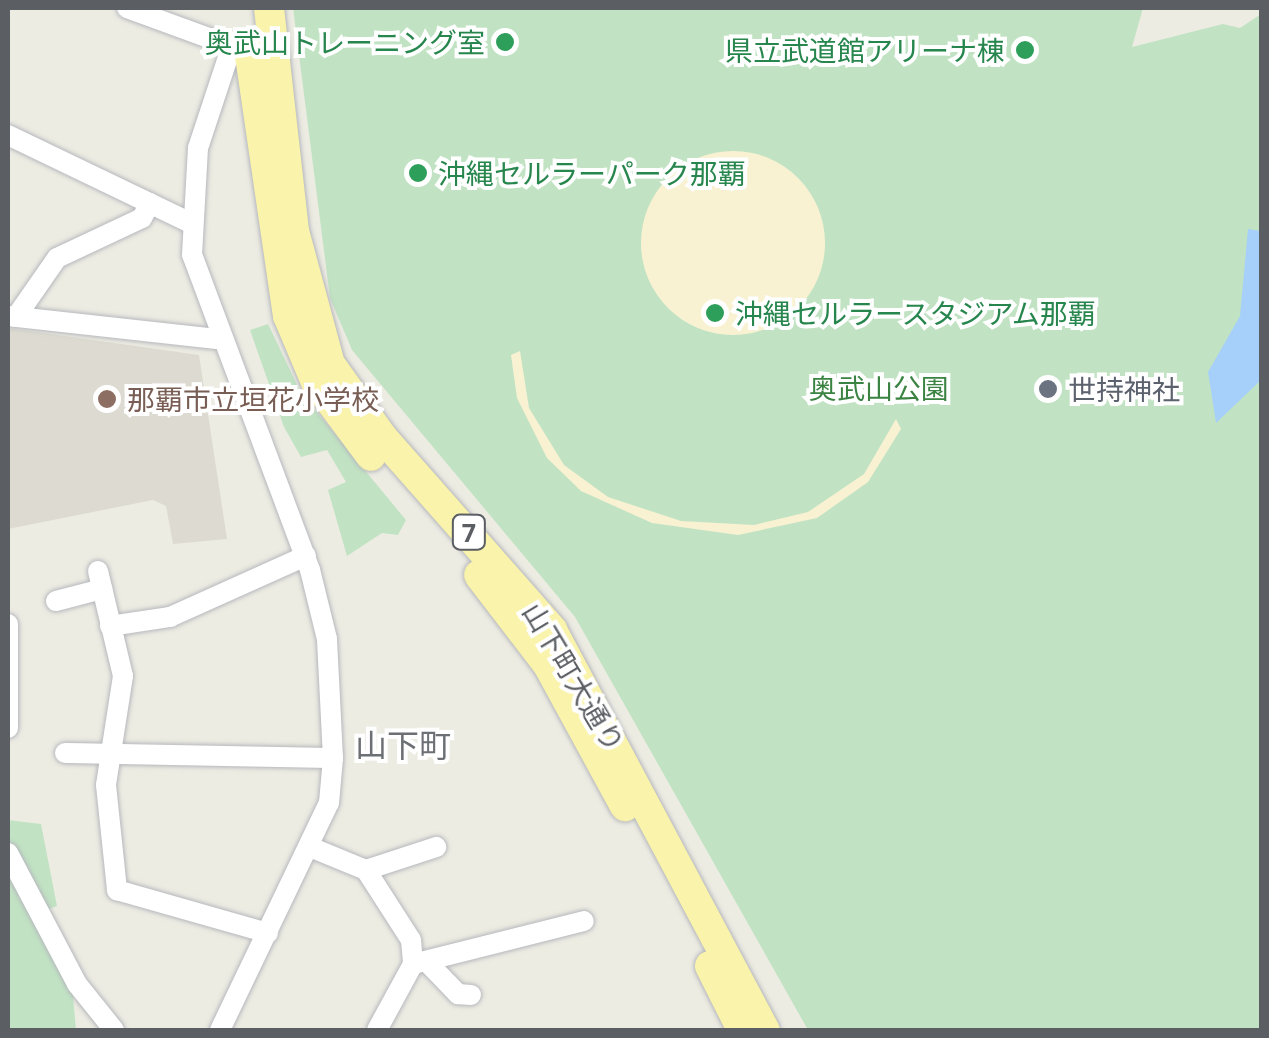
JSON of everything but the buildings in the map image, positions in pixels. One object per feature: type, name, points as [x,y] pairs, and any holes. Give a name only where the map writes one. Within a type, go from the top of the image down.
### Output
[{"type":"main road","name":"山下町大通り","points":[[249,8],[240,50],[283,294],[307,365],[336,414],[548,665],[742,1030]]},
{"type":"main road","name":"山下町大通り","points":[[269,8],[294,231],[324,352],[368,420],[562,646],[764,1030]]},
{"type":"street","points":[[128,8],[240,50],[198,148],[190,223],[217,339],[274,459],[306,556],[327,639],[333,758],[329,804],[220,1030]]},
{"type":"street","points":[[8,136],[190,223]]},
{"type":"street","points":[[12,316],[57,258],[142,218],[150,204]]},
{"type":"street","points":[[12,316],[217,339]]},
{"type":"street","points":[[110,626],[170,616],[306,556]]},
{"type":"street","points":[[56,601],[100,580],[122,676],[106,785],[117,890],[268,933]]},
{"type":"street","points":[[8,624],[8,728]]},
{"type":"street","points":[[65,752],[112,757],[333,758]]},
{"type":"street","points":[[310,847],[366,870],[421,964],[458,994],[471,995]]},
{"type":"street","points":[[366,870],[436,848]]},
{"type":"street","points":[[8,853],[77,984],[114,1030]]},
{"type":"street","points":[[377,1030],[421,964],[584,920]]},
{"type":"shaded area","name":"那覇市立垣花小学校","points":[[8,328],[199,355],[227,539],[173,544],[166,506],[153,500],[8,529]]},
{"type":"green space","name":"奥武山公園","points":[[293,8],[1143,8],[1132,47],[1223,24],[1240,28],[1261,14],[1261,1030],[808,1030],[575,617],[352,350],[330,298]]},
{"type":"green space","points":[[268,324],[301,393],[406,520],[398,535],[382,533],[347,556],[328,490],[346,482],[327,450],[301,457],[284,427],[250,330]]},
{"type":"green space","points":[[8,820],[41,824],[57,906],[46,910],[71,974],[76,1030],[8,1030]]},
{"type":"sand","points":[[733,151],[768,158],[798,178],[818,208],[825,243],[818,278],[798,308],[768,328],[733,335],[698,328],[668,308],[648,278],[641,243],[648,208],[668,178],[698,158]]},
{"type":"sand","points":[[520,351],[529,408],[564,465],[608,497],[681,521],[754,525],[808,512],[864,474],[896,419],[901,429],[868,482],[817,518],[738,535],[652,523],[581,491],[547,458],[517,398],[511,355]]},
{"type":"water","points":[[1248,229],[1261,231],[1261,380],[1216,423],[1208,372],[1240,316]]},
{"type":"place","name":"奥武山トレーニング室","points":[[505,42]]},
{"type":"place","name":"県立武道館アリーナ棟","points":[[1025,50]]},
{"type":"place","name":"沖縄セルラーパーク那覇","points":[[418,173]]},
{"type":"place","name":"沖縄セルラースタジアム那覇","points":[[715,313]]},
{"type":"place","name":"世持神社","points":[[1048,389]]},
{"type":"place","name":"那覇市立垣花小学校","points":[[107,399]]},
{"type":"district","name":"山下町","points":[[403,745]]}]
